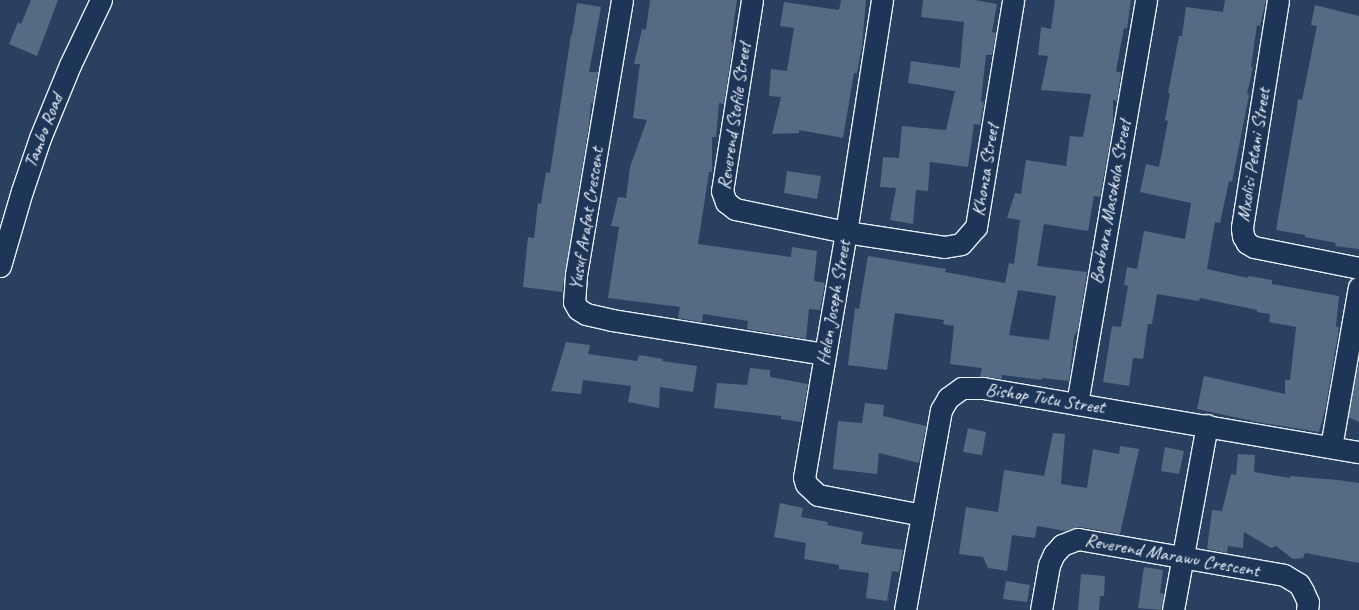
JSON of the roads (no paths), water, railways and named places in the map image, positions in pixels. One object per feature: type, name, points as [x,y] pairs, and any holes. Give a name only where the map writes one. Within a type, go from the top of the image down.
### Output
[{"type":"street","name":"Tambo Road","points":[[0,266],[22,191],[40,138],[78,47],[101,0]]},
{"type":"street","name":"Yusuf Arafat Crescent","points":[[622,0],[576,275],[574,302],[578,309],[586,314],[612,320],[824,354]]},
{"type":"street","name":"Reverend Stofile Street","points":[[752,0],[722,191],[723,196],[730,206],[735,209],[846,232]]},
{"type":"street","name":"Helen Joseph Street","points":[[882,0],[846,232],[804,477],[806,484],[818,495],[922,515]]},
{"type":"street","name":"Khonza Street","points":[[846,232],[944,247],[961,244],[976,227],[1013,0]]},
{"type":"street","name":"Barbara Masokola Street","points":[[1077,404],[1146,0]]},
{"type":"street","name":"Mxolisi Petani Street","points":[[1278,0],[1242,228],[1243,236],[1247,243],[1254,247],[1359,268]]},
{"type":"street","points":[[1332,447],[1359,288]]},
{"type":"street","name":"Bishop Tutu Street","points":[[905,610],[936,431],[941,410],[948,398],[962,388],[983,388],[1359,452]]},
{"type":"street","points":[[1173,610],[1207,425]]},
{"type":"street","name":"Reverend Marawu Crescent","points":[[1041,610],[1049,565],[1054,554],[1062,545],[1069,541],[1078,539],[1284,575],[1299,584],[1308,602],[1307,610]]}]
